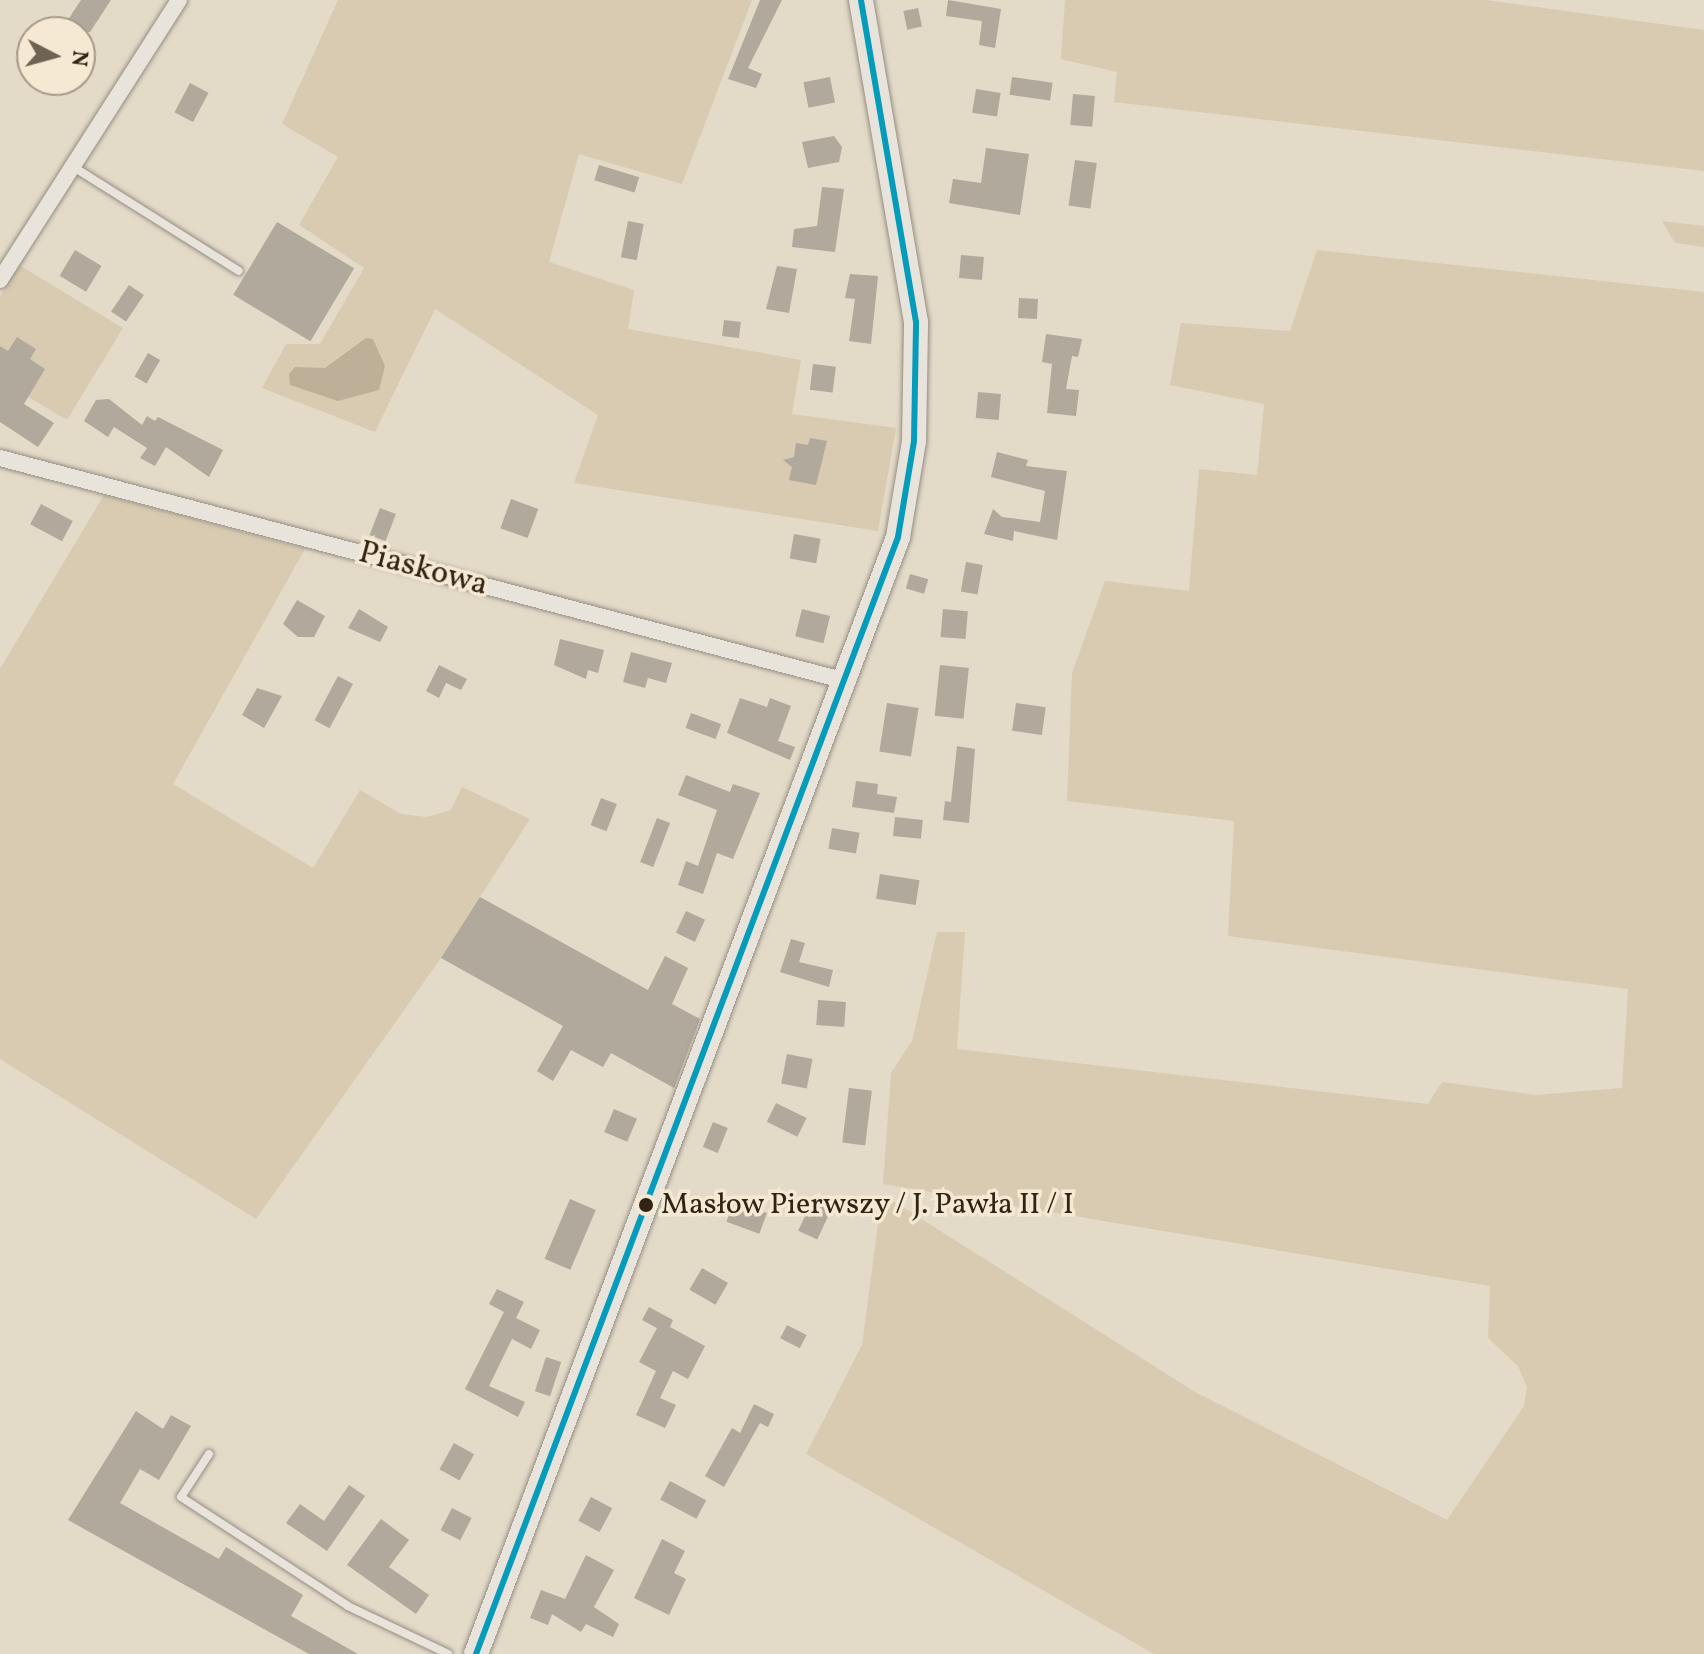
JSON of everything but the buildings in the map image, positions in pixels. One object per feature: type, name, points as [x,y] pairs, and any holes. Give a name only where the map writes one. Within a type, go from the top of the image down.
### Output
[{"type":"main road","points":[[476,1654],[898,537],[914,441],[917,381],[911,274],[861,0]]},
{"type":"street","points":[[0,280],[179,0]]},
{"type":"street","name":"Piaskowa","points":[[0,458],[846,681]]},
{"type":"lane","points":[[72,166],[239,271]]},
{"type":"lane","points":[[209,1454],[181,1497],[348,1606],[448,1654]]},
{"type":"shaded area","points":[[338,0],[752,0],[682,184],[579,154],[549,262],[634,290],[628,329],[801,360],[792,414],[896,428],[878,531],[574,483],[598,415],[435,309],[375,432],[262,388],[286,344],[320,344],[364,268],[299,225],[338,157],[282,124]]},
{"type":"shaded area","points":[[1065,0],[1485,0],[1704,30],[1704,171],[1114,102],[1117,72],[1061,59]]},
{"type":"shaded area","points":[[1662,221],[1704,226],[1704,247],[1675,243]]},
{"type":"shaded area","points":[[1317,250],[1704,292],[1704,1654],[1154,1654],[806,1454],[862,1345],[882,1194],[1195,1392],[1447,1520],[1524,1406],[1527,1387],[1518,1366],[1488,1338],[1490,1286],[883,1184],[891,1073],[912,1041],[937,932],[965,932],[957,1049],[1428,1104],[1442,1082],[1536,1095],[1622,1088],[1628,989],[1228,936],[1234,821],[1067,801],[1072,673],[1105,581],[1189,591],[1199,469],[1257,475],[1264,404],[1170,385],[1181,323],[1290,331]]},
{"type":"shaded area","points":[[19,265],[123,328],[67,420],[0,380],[0,296]]},
{"type":"shaded area","points":[[366,338],[373,339],[385,366],[379,390],[338,401],[290,385],[289,374],[295,367],[325,368]]},
{"type":"shaded area","points":[[104,495],[305,549],[173,784],[313,868],[360,790],[401,814],[427,817],[451,810],[462,787],[530,819],[441,958],[256,1219],[0,1059],[0,669]]},
{"type":"transit line","points":[[476,1654],[898,537],[914,441],[916,322],[861,0]]},
{"type":"place","name":"Masłow Pierwszy / J. Pawła II / I","points":[[646,1205]]}]
